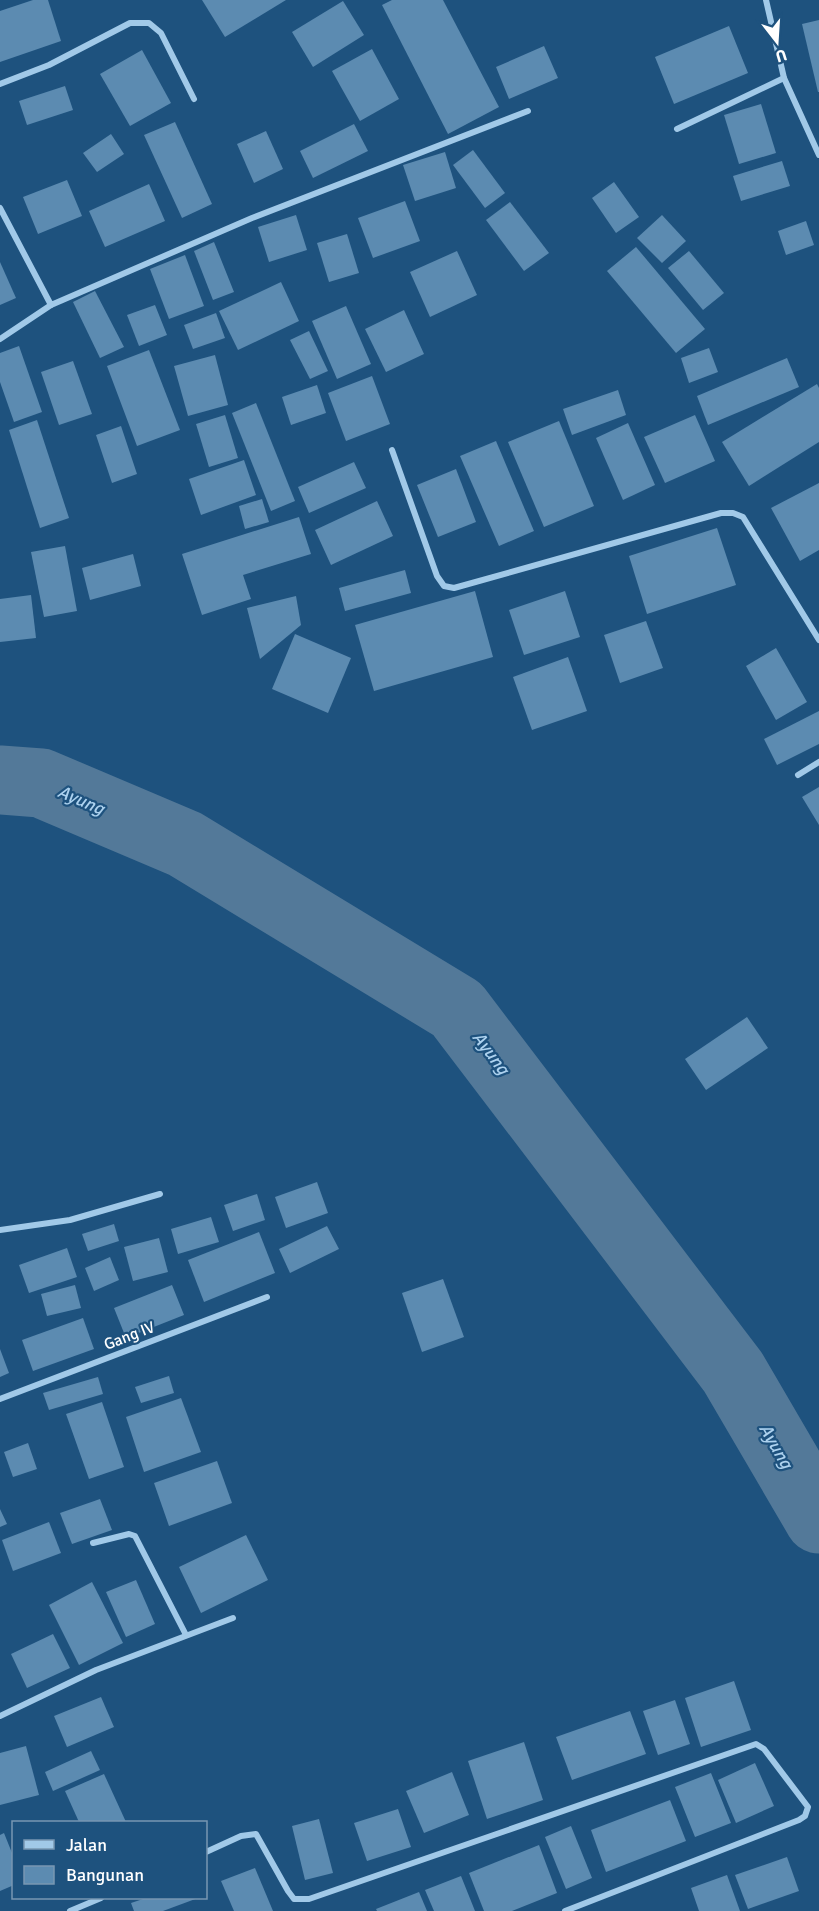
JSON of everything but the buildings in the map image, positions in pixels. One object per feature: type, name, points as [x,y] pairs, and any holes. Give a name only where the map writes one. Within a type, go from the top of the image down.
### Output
[{"type":"street","points":[[766,0],[784,78],[819,155]]},
{"type":"street","points":[[0,84],[58,60],[130,22],[149,23],[161,33],[194,99]]},
{"type":"street","points":[[677,129],[784,78]]},
{"type":"street","points":[[0,339],[51,305],[252,218],[528,111]]},
{"type":"street","points":[[0,208],[51,305]]},
{"type":"street","points":[[392,450],[437,576],[444,586],[454,588],[721,513],[733,513],[743,517],[819,640]]},
{"type":"street","points":[[798,775],[819,762]]},
{"type":"street","points":[[0,1230],[70,1220],[160,1194]]},
{"type":"street","name":"Gang IV","points":[[0,1399],[267,1297]]},
{"type":"street","points":[[93,1543],[129,1534],[135,1536],[186,1635]]},
{"type":"street","points":[[0,1716],[96,1670],[233,1618]]},
{"type":"street","points":[[207,1852],[240,1836],[256,1834],[294,1899],[309,1899],[756,1744],[764,1749],[808,1807],[805,1816],[799,1820],[565,1911]]},
{"type":"street","points":[[70,1911],[99,1899]]},
{"type":"waterway","name":"Ayung","points":[[0,780],[41,783],[185,844],[457,1009],[733,1372],[819,1519]]}]
